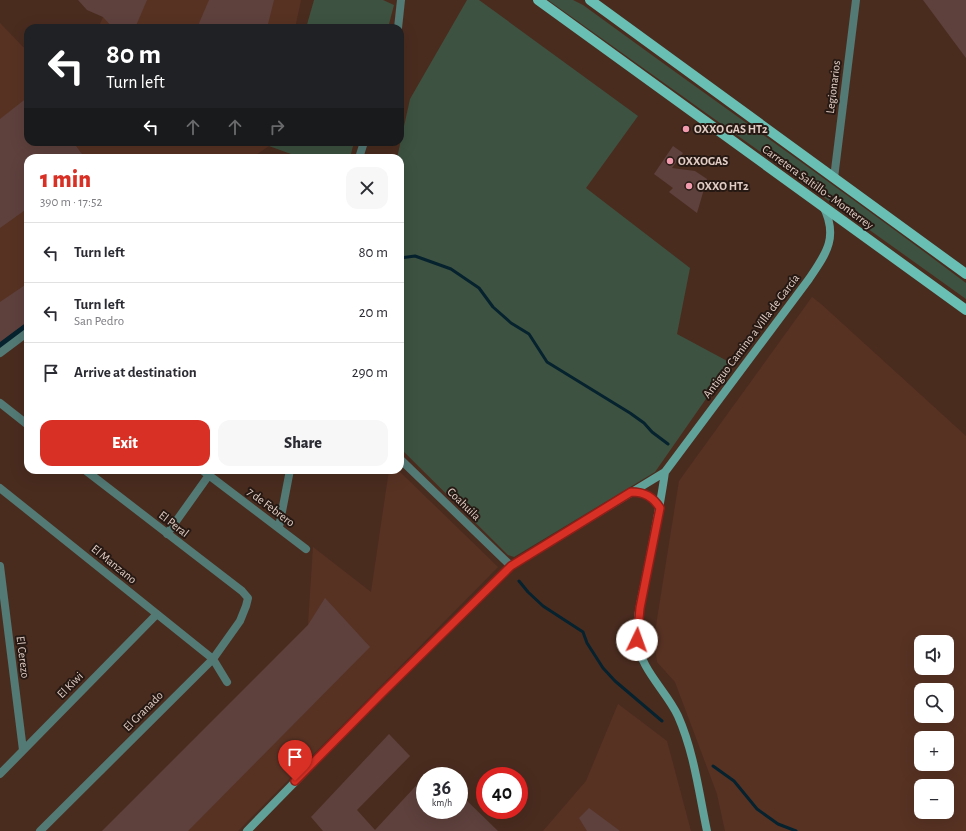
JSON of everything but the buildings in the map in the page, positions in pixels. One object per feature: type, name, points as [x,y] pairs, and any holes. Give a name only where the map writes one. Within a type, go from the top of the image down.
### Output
[{"type":"main road","name":"Carretera Saltillo - Monterrey","points":[[538,0],[966,310]]},
{"type":"main road","name":"Carretera Saltillo - Monterrey","points":[[590,0],[966,274]]},
{"type":"main road","name":"Antiguo Camino a Villa de García","points":[[665,472],[822,261],[828,249],[830,238],[829,220],[824,206]]},
{"type":"main road","points":[[247,831],[377,697],[511,566],[665,472]]},
{"type":"main road","points":[[665,472],[660,508],[640,608],[637,640],[642,658],[652,677],[675,710],[682,726],[690,751],[708,831]]},
{"type":"main road","points":[[631,492],[643,493],[651,497],[660,508]]},
{"type":"street","points":[[398,24],[401,0]]},
{"type":"street","name":"Legionarios","points":[[834,178],[856,0]]},
{"type":"street","points":[[0,353],[24,335]]},
{"type":"street","points":[[0,403],[24,422]]},
{"type":"street","name":"Coahuila","points":[[404,462],[511,566]]},
{"type":"street","name":"El Peral","points":[[91,474],[242,591],[248,598]]},
{"type":"street","points":[[167,534],[206,474]]},
{"type":"street","name":"7 de Febrero","points":[[210,474],[306,549]]},
{"type":"street","points":[[279,527],[289,474]]},
{"type":"street","name":"El Manzano","points":[[0,488],[213,659],[227,682]]},
{"type":"street","name":"El Cerezo","points":[[0,566],[23,750]]},
{"type":"street","name":"El Granado","points":[[40,831],[213,659],[240,621],[248,602],[248,598]]},
{"type":"street","name":"El Kiwi","points":[[0,774],[157,614]]},
{"type":"shaded area","points":[[111,0],[301,0],[296,24],[100,24]]},
{"type":"shaded area","points":[[0,23],[24,48],[24,146],[269,146],[258,154],[24,154],[24,324],[0,342]]},
{"type":"shaded area","points":[[812,297],[966,436],[966,831],[725,831],[717,794],[675,682],[657,662],[654,638],[679,481]]},
{"type":"shaded area","points":[[388,474],[402,474],[498,567],[238,831],[103,831],[308,625],[313,547],[371,592]]},
{"type":"shaded area","points":[[618,704],[667,741],[691,831],[543,831],[586,781]]},
{"type":"green space","points":[[314,0],[383,0],[394,5],[389,24],[307,24]]},
{"type":"green space","points":[[467,0],[479,0],[638,116],[586,188],[690,268],[677,334],[731,363],[655,472],[514,557],[508,555],[404,452],[404,154],[398,154],[400,146],[404,146],[404,126],[410,99]]},
{"type":"green space","points":[[548,0],[573,0],[583,5],[966,283],[966,299]]},
{"type":"green space","points":[[269,146],[353,146],[351,154],[291,154]]},
{"type":"waterway","points":[[404,257],[415,256],[451,269],[479,288],[493,307],[511,323],[529,334],[547,362],[630,413],[668,444]]},
{"type":"waterway","points":[[0,348],[24,331]]},
{"type":"waterway","points":[[519,581],[543,606],[583,632],[587,643],[603,668],[615,681],[662,721]]},
{"type":"waterway","points":[[713,766],[734,781],[757,809],[778,824],[796,831]]},
{"type":"place","name":"OXXO GAS HT2","points":[[686,129]]},
{"type":"place","name":"OXXOGAS","points":[[670,161]]},
{"type":"place","name":"OXXO HT2","points":[[689,186]]},
{"type":"route","points":[[295,781],[511,566],[631,492],[643,493],[651,497],[660,508],[640,608],[637,640]]}]
